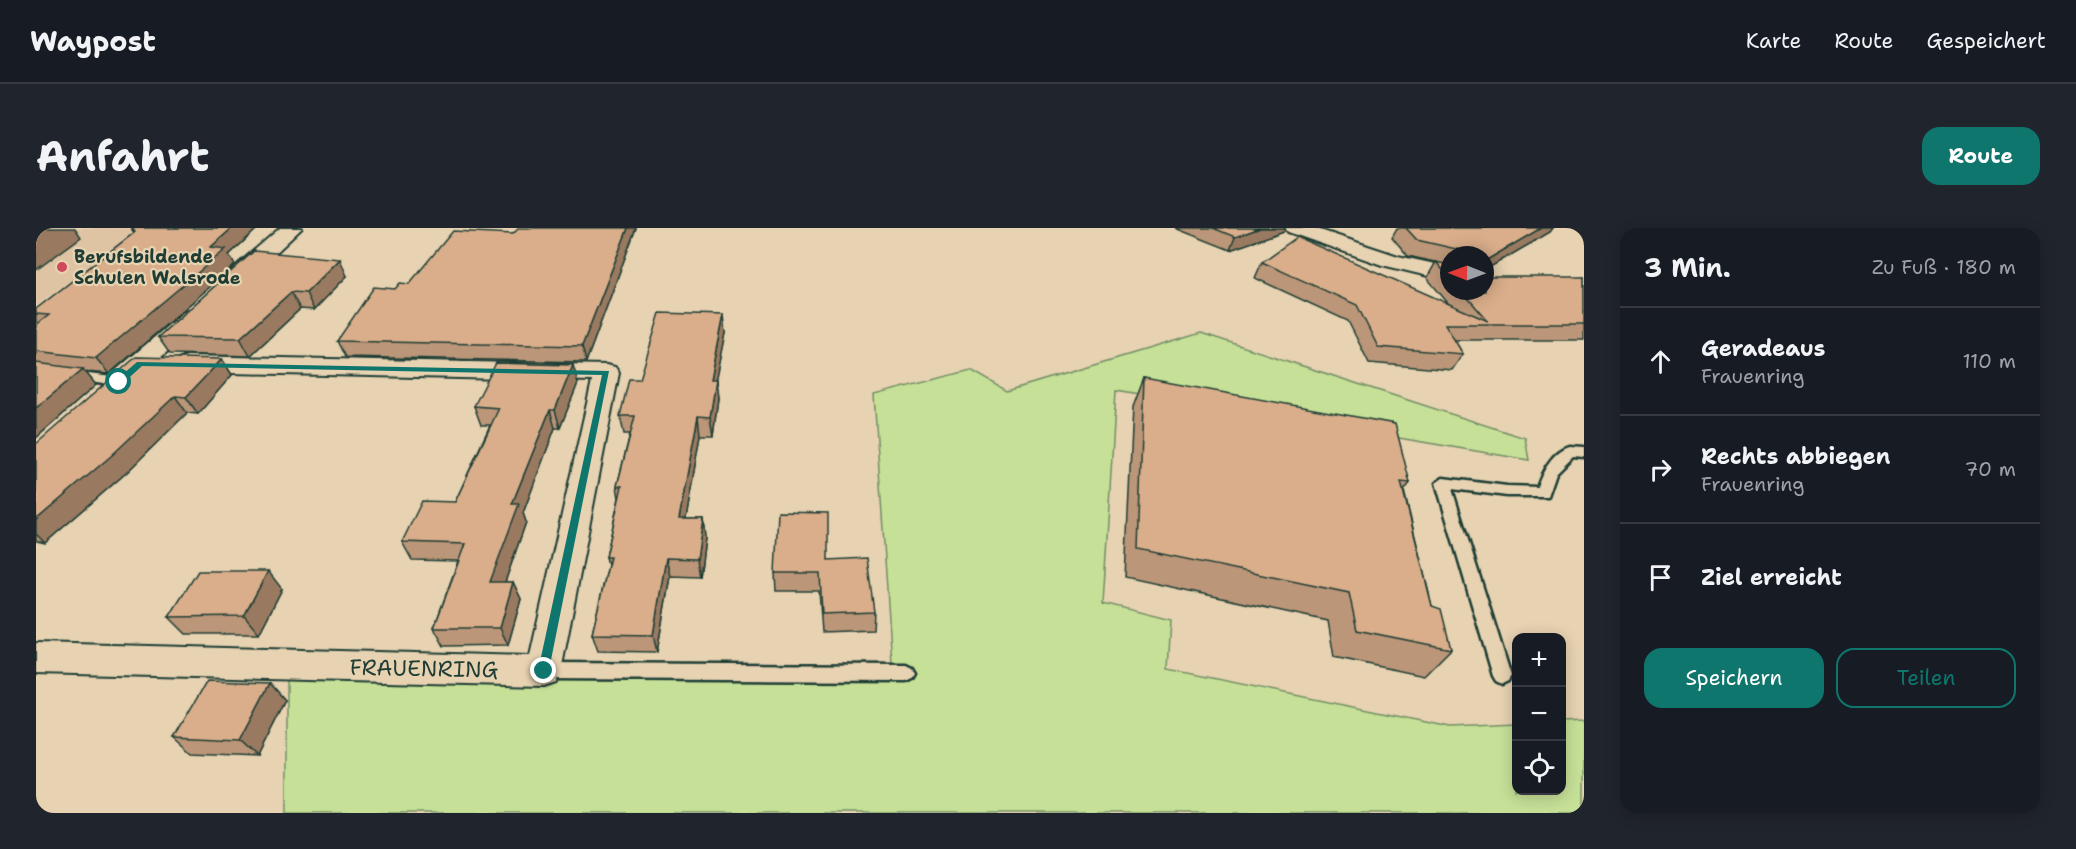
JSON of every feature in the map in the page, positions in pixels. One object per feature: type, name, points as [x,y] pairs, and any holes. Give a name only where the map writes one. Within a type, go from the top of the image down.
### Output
[{"type":"street","points":[[94,404],[292,228]]},
{"type":"street","points":[[1295,228],[1347,248],[1440,272]]},
{"type":"street","points":[[129,373],[606,373],[544,671]]},
{"type":"street","name":"FRAUENRING","points":[[36,658],[544,671]]},
{"type":"lane","points":[[36,371],[129,373]]},
{"type":"lane","points":[[1502,676],[1443,483],[1507,491],[1543,492],[1549,471],[1570,450],[1584,452]]},
{"type":"lane","points":[[544,671],[906,674]]},
{"type":"shaded area","name":"Berufsbildende Schulen Walsrode","points":[[36,228],[141,228],[36,306]]},
{"type":"green space","points":[[1201,333],[1525,438],[1529,460],[1116,390],[1103,603],[1171,620],[1168,669],[1450,727],[1512,724],[1512,795],[1566,795],[1566,722],[1584,721],[1584,813],[287,813],[287,657],[893,678],[874,395],[971,370],[1007,391]]},
{"type":"building","points":[[36,228],[45,228],[36,234]]},
{"type":"building","points":[[132,228],[232,228],[211,247],[226,249],[96,358],[36,351],[36,325],[49,315],[36,314],[36,309],[135,232]]},
{"type":"building","points":[[519,228],[628,228],[582,346],[337,341],[374,287],[395,289],[400,283],[409,284],[453,231],[513,234]]},
{"type":"building","points":[[1213,228],[1260,228],[1235,237]]},
{"type":"building","points":[[1406,228],[1541,228],[1494,256],[1494,246],[1443,246],[1417,240]]},
{"type":"building","points":[[1297,237],[1488,321],[1470,300],[1494,300],[1494,277],[1584,277],[1584,324],[1445,324],[1463,354],[1378,347],[1357,305],[1262,262]]},
{"type":"building","points":[[254,251],[340,259],[306,293],[291,292],[240,338],[158,337]]},
{"type":"building","points":[[660,313],[723,315],[710,380],[716,380],[710,417],[698,416],[679,519],[703,519],[697,559],[666,558],[653,635],[592,634],[610,557],[606,557],[622,486],[617,486],[635,416],[620,416],[629,379],[640,379]]},
{"type":"building","points":[[136,357],[222,359],[186,397],[175,396],[111,456],[36,520],[36,444]]},
{"type":"building","points":[[36,363],[83,369],[36,408]]},
{"type":"building","points":[[496,363],[573,365],[555,410],[550,410],[512,504],[519,504],[490,582],[513,582],[500,628],[434,628],[465,544],[402,542],[422,501],[455,502],[499,408],[474,406]]},
{"type":"building","points":[[1144,378],[1395,424],[1410,483],[1401,482],[1432,606],[1441,609],[1451,649],[1357,630],[1349,593],[1138,549]]},
{"type":"building","points":[[778,512],[828,513],[828,560],[867,558],[874,612],[822,614],[820,573],[775,573]]},
{"type":"building","points":[[198,571],[268,571],[244,616],[169,617]]},
{"type":"building","points":[[207,681],[270,683],[240,740],[174,737]]},
{"type":"place","name":"Berufsbildende Schulen Walsrode","points":[[62,267]]},
{"type":"route","points":[[119,382],[140,363],[606,373],[544,671]]}]
